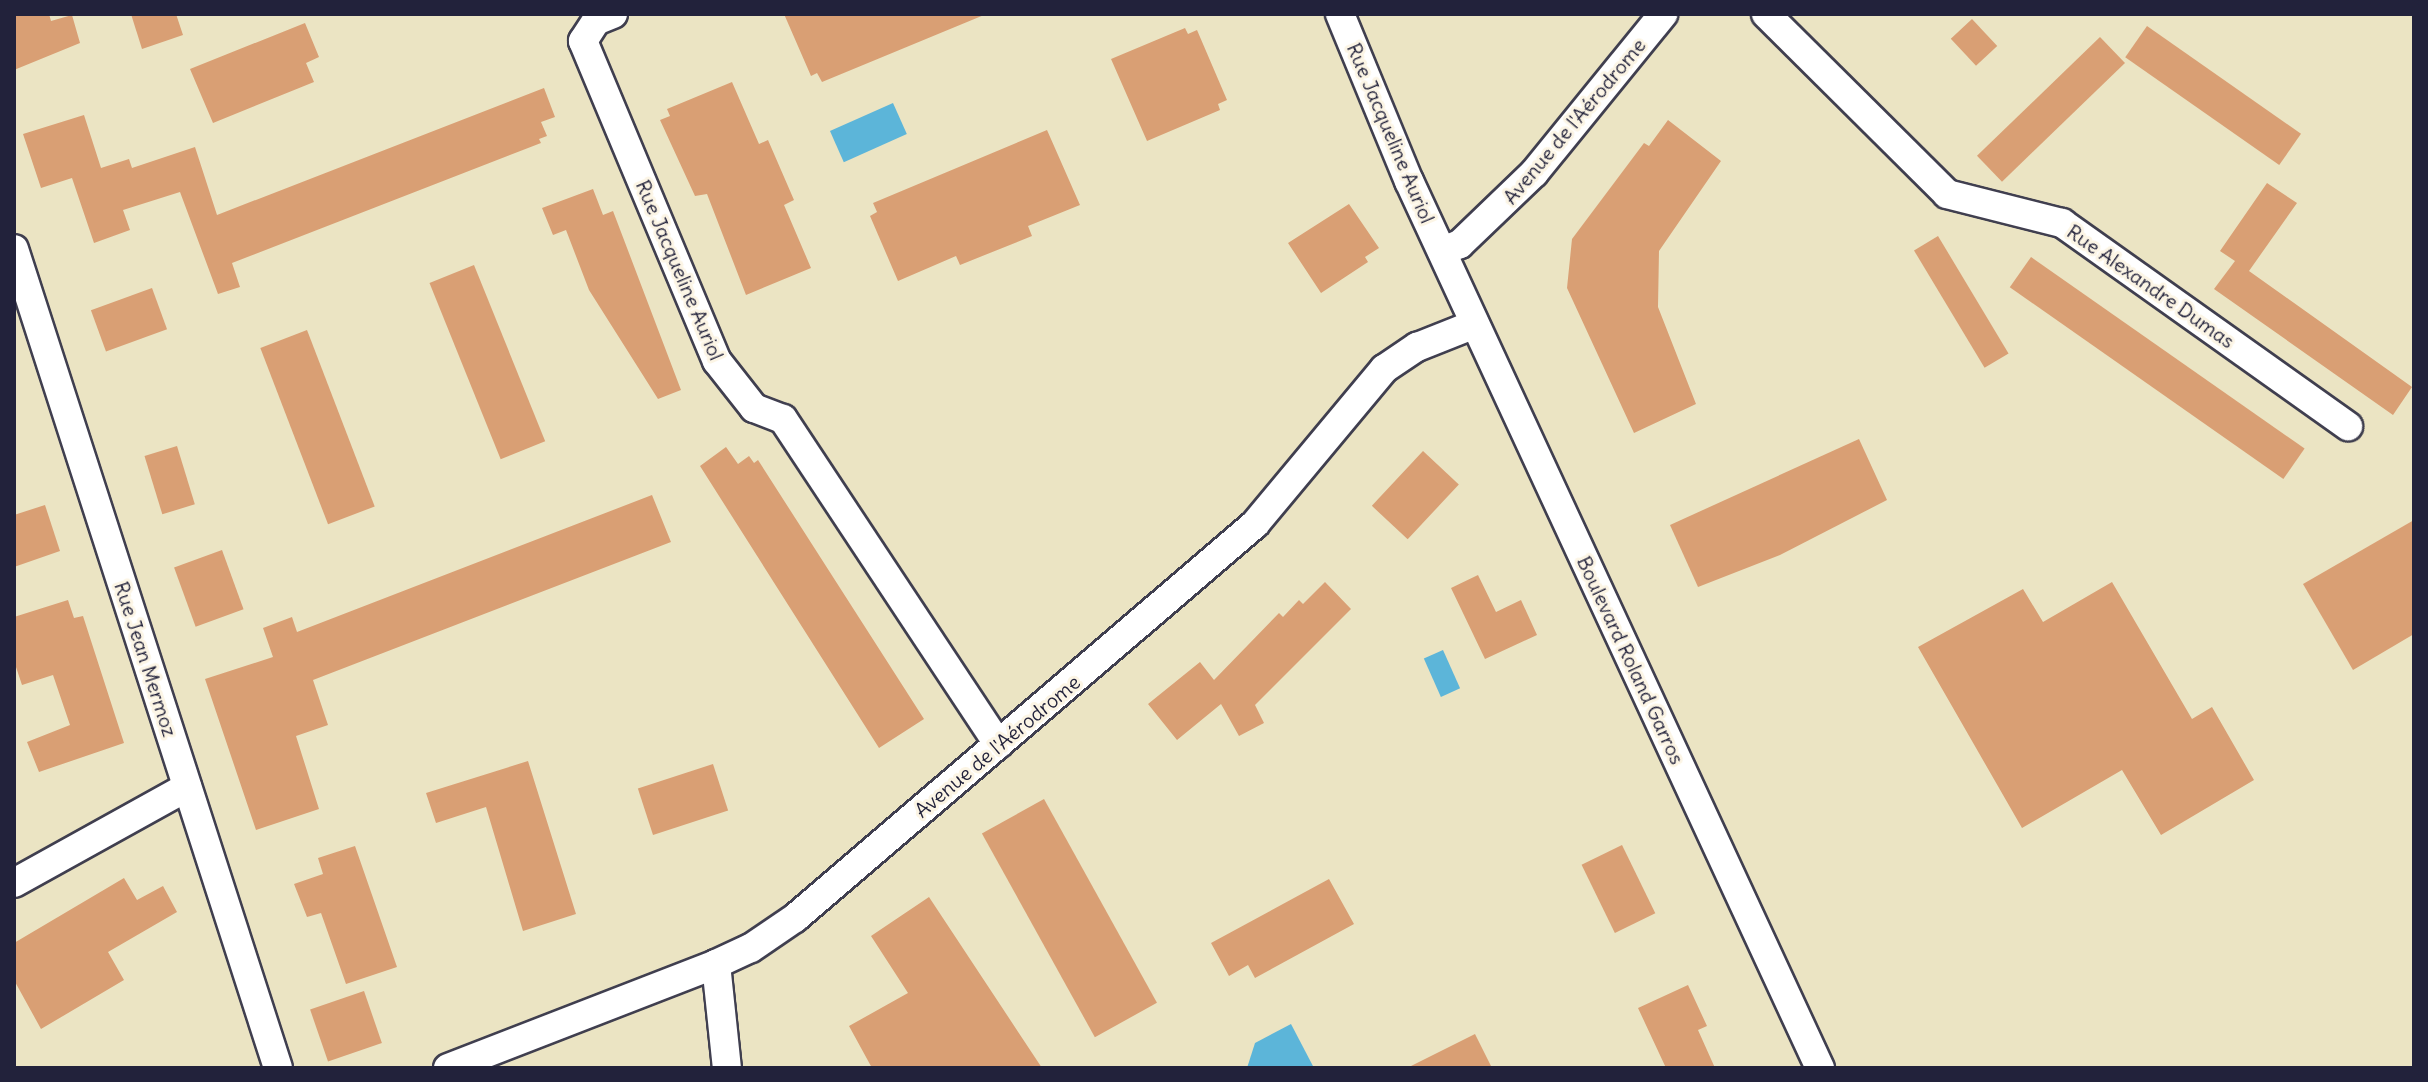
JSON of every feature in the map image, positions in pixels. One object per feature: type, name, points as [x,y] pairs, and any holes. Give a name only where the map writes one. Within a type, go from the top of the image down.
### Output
[{"type":"street","name":"Rue Jacqueline Auriol","points":[[613,14],[596,21],[583,41],[717,361],[754,408],[783,419],[998,744]]},
{"type":"street","name":"Rue Jacqueline Auriol","points":[[1340,14],[1442,251]]},
{"type":"street","name":"Avenue de l'Aérodrome","points":[[1442,251],[1460,244],[1534,173],[1663,14]]},
{"type":"street","name":"Rue Alexandre Dumas","points":[[1766,14],[1947,194],[2062,223],[2348,426]]},
{"type":"street","name":"Rue Jean Mermoz","points":[[14,249],[278,1068]]},
{"type":"street","name":"Boulevard Roland Garros","points":[[1442,251],[1820,1068]]},
{"type":"street","name":"Avenue de l'Aérodrome","points":[[448,1068],[716,964],[751,948],[795,918],[1255,524],[1384,369],[1417,347],[1475,324]]},
{"type":"street","points":[[14,883],[187,787]]},
{"type":"street","points":[[716,964],[727,1068]]},
{"type":"water","points":[[893,103],[907,134],[844,162],[830,131]]},
{"type":"water","points":[[1443,650],[1460,688],[1441,697],[1424,659]]},
{"type":"water","points":[[1291,1024],[1314,1068],[1247,1068],[1255,1043]]},
{"type":"building","points":[[14,14],[49,14],[51,21],[72,15],[80,43],[14,70]]},
{"type":"building","points":[[131,14],[176,14],[183,35],[142,49]]},
{"type":"building","points":[[784,14],[984,15],[822,82],[817,73],[811,76]]},
{"type":"building","points":[[1972,19],[1997,46],[1976,66],[1951,39]]},
{"type":"building","points":[[305,23],[319,57],[306,63],[314,82],[213,123],[190,69]]},
{"type":"building","points":[[2147,26],[2301,134],[2279,165],[2125,57]]},
{"type":"building","points":[[1185,28],[1188,34],[1197,30],[1227,100],[1218,104],[1220,110],[1147,141],[1111,59]]},
{"type":"building","points":[[2100,37],[2125,63],[2002,182],[1977,156]]},
{"type":"building","points":[[732,82],[759,144],[768,140],[794,200],[784,205],[811,268],[746,295],[707,194],[695,196],[660,120],[670,116],[667,109]]},
{"type":"building","points":[[544,88],[555,117],[541,122],[547,136],[539,139],[541,143],[232,263],[240,287],[218,294],[180,192],[123,210],[130,230],[94,243],[72,178],[41,188],[23,134],[84,115],[101,168],[129,159],[132,168],[195,147],[217,215]]},
{"type":"building","points":[[1668,120],[1721,161],[1659,251],[1658,307],[1696,404],[1634,433],[1567,288],[1572,239],[1644,143],[1649,146]]},
{"type":"building","points":[[1047,130],[1080,205],[1028,226],[1032,236],[960,265],[956,256],[898,281],[870,216],[877,212],[873,203]]},
{"type":"building","points":[[2267,183],[2297,203],[2249,271],[2412,387],[2393,415],[2214,289],[2235,261],[2220,251]]},
{"type":"building","points":[[593,189],[603,215],[613,211],[681,390],[658,399],[589,290],[566,230],[553,235],[542,208]]},
{"type":"building","points":[[1349,204],[1379,248],[1365,257],[1368,262],[1321,293],[1288,243]]},
{"type":"building","points":[[1938,236],[2009,353],[1985,368],[1914,250]]},
{"type":"building","points":[[2031,257],[2305,449],[2283,479],[2010,287]]},
{"type":"building","points":[[474,265],[545,441],[501,459],[429,283]]},
{"type":"building","points":[[152,288],[167,329],[106,352],[91,310]]},
{"type":"building","points":[[307,330],[375,506],[328,524],[260,348]]},
{"type":"building","points":[[1859,439],[1887,500],[1780,555],[1698,587],[1670,525]]},
{"type":"building","points":[[177,446],[195,504],[162,514],[144,456]]},
{"type":"building","points":[[726,447],[738,464],[749,456],[754,463],[758,460],[924,719],[879,748],[700,466]]},
{"type":"building","points":[[1423,451],[1459,484],[1408,539],[1372,506]]},
{"type":"building","points":[[652,495],[671,542],[313,680],[328,725],[296,736],[319,809],[256,830],[205,679],[273,657],[263,628],[292,617],[297,632]]},
{"type":"building","points":[[45,505],[60,551],[14,567],[14,515]]},
{"type":"building","points":[[2414,520],[2414,634],[2353,670],[2303,584]]},
{"type":"building","points":[[222,550],[244,609],[196,627],[174,567]]},
{"type":"building","points":[[1478,575],[1496,612],[1521,600],[1537,635],[1485,659],[1451,588]]},
{"type":"building","points":[[1325,582],[1351,609],[1255,705],[1264,723],[1239,736],[1221,704],[1177,740],[1148,704],[1200,662],[1214,680],[1279,613],[1283,617],[1299,600],[1303,604]]},
{"type":"building","points":[[2112,582],[2192,719],[2212,707],[2254,780],[2161,835],[2122,770],[2022,828],[1918,647],[2023,589],[2043,622]]},
{"type":"building","points":[[68,600],[74,618],[83,616],[124,743],[39,772],[27,742],[70,725],[53,675],[22,685],[14,661],[14,617]]},
{"type":"building","points":[[528,761],[576,914],[523,931],[486,807],[436,823],[426,793]]},
{"type":"building","points":[[713,764],[728,811],[653,835],[638,788]]},
{"type":"building","points":[[1044,799],[1157,1003],[1095,1037],[982,833]]},
{"type":"building","points":[[1622,845],[1655,913],[1615,933],[1582,865]]},
{"type":"building","points":[[355,846],[397,967],[346,984],[321,913],[307,917],[294,884],[323,874],[318,858]]},
{"type":"building","points":[[124,878],[137,900],[163,886],[177,912],[108,952],[124,980],[41,1029],[14,980],[14,943]]},
{"type":"building","points":[[1329,879],[1354,924],[1255,978],[1248,965],[1229,976],[1211,943]]},
{"type":"building","points":[[929,897],[1042,1068],[872,1068],[849,1026],[908,993],[871,936]]},
{"type":"building","points":[[1688,985],[1707,1026],[1698,1030],[1715,1068],[1666,1068],[1638,1008]]},
{"type":"building","points":[[364,991],[382,1043],[328,1062],[310,1010]]},
{"type":"building","points":[[1475,1034],[1492,1068],[1407,1068]]}]
